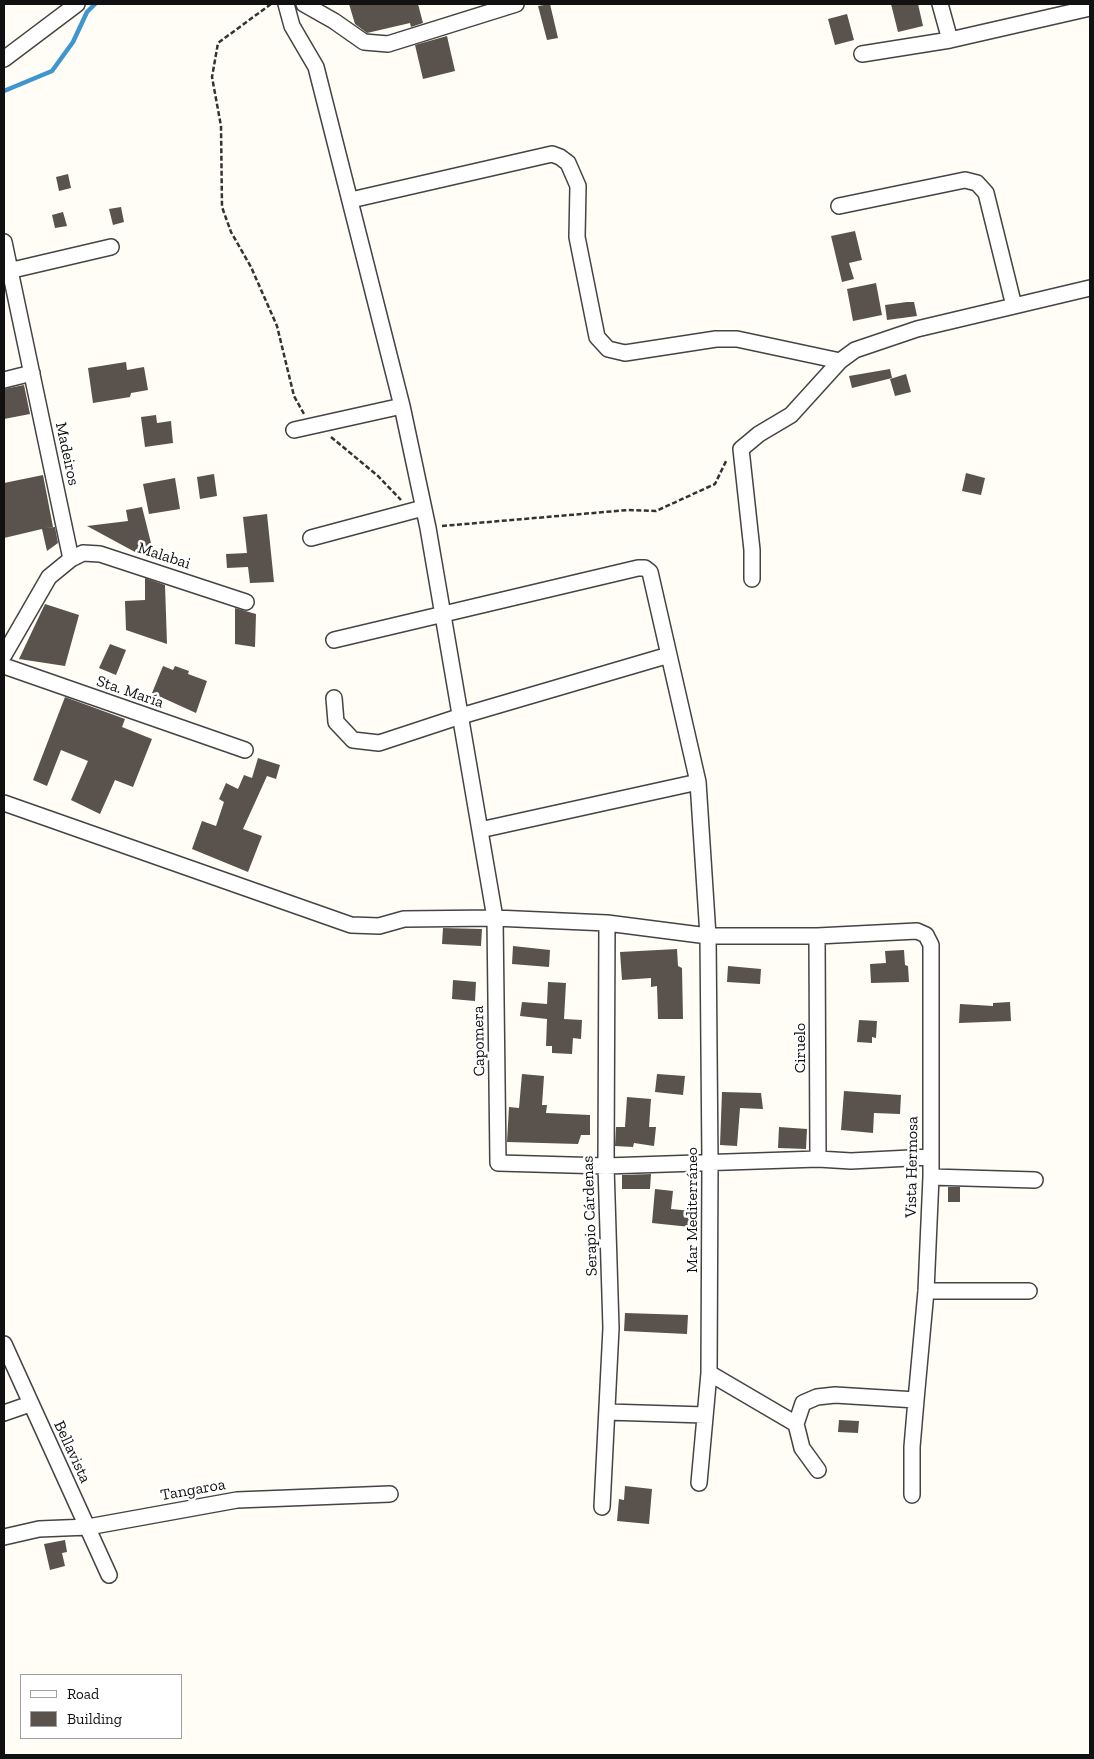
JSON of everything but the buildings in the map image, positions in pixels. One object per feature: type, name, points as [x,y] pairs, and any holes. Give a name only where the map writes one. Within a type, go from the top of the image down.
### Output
[{"type":"street","points":[[4,59],[77,4]]},
{"type":"street","name":"Capomera","points":[[286,4],[292,26],[316,67],[402,406],[418,510],[428,528],[495,918],[498,1163],[606,1166]]},
{"type":"street","points":[[304,4],[334,21],[364,42],[388,44],[516,4]]},
{"type":"street","points":[[940,4],[950,40]]},
{"type":"street","points":[[862,54],[950,40],[1090,8]]},
{"type":"street","points":[[351,200],[552,154],[568,163],[578,186],[577,237],[597,337],[608,349],[625,352],[716,339],[738,339],[840,361]]},
{"type":"street","points":[[839,206],[965,180],[977,183],[986,193],[1014,306]]},
{"type":"street","name":"Madeiros","points":[[4,242],[7,271],[32,374],[71,559]]},
{"type":"street","points":[[7,271],[112,247]]},
{"type":"street","points":[[752,580],[752,550],[741,448],[759,434],[791,415],[840,361],[854,350],[917,329],[1090,288]]},
{"type":"street","points":[[4,380],[32,374]]},
{"type":"street","points":[[294,430],[402,406]]},
{"type":"street","points":[[310,538],[418,510]]},
{"type":"street","name":"Malabai","points":[[71,559],[83,553],[100,554],[246,602]]},
{"type":"street","points":[[4,655],[49,577],[71,559]]},
{"type":"street","name":"Mar Mediterráneo","points":[[443,613],[638,568],[645,568],[650,572],[698,782],[708,936],[709,1373],[699,1483]]},
{"type":"street","points":[[334,640],[443,613]]},
{"type":"street","points":[[334,698],[336,722],[353,740],[379,743],[461,716],[670,655]]},
{"type":"street","name":"Sta. María","points":[[4,666],[245,750]]},
{"type":"street","points":[[480,830],[698,782]]},
{"type":"street","points":[[4,804],[350,925],[379,926],[404,919],[495,918],[607,923],[708,936],[817,936]]},
{"type":"street","name":"Serapio Cárdenas","points":[[602,1507],[611,1328],[606,1166],[607,923]]},
{"type":"street","name":"Vista Hermosa","points":[[817,936],[917,931],[926,935],[931,945],[931,1177],[926,1291],[912,1447],[912,1495]]},
{"type":"street","name":"Ciruelo","points":[[817,936],[818,1160]]},
{"type":"street","points":[[606,1166],[818,1160],[851,1161],[930,1157]]},
{"type":"street","points":[[931,1177],[1034,1180]]},
{"type":"street","points":[[926,1291],[1029,1291]]},
{"type":"street","name":"Bellavista","points":[[4,1344],[109,1575]]},
{"type":"street","points":[[709,1373],[796,1424]]},
{"type":"street","points":[[818,1470],[802,1448],[796,1424],[803,1403],[817,1397],[835,1395],[916,1400]]},
{"type":"street","points":[[4,1413],[30,1404]]},
{"type":"street","points":[[607,1412],[705,1415]]},
{"type":"street","name":"Tangaroa","points":[[4,1537],[39,1529],[88,1526],[237,1500],[390,1494]]},
{"type":"path","points":[[272,4],[218,43],[212,77],[221,126],[222,207],[231,232],[251,268],[277,326],[294,396],[302,412],[418,510]]},
{"type":"path","points":[[428,528],[628,510],[656,511],[715,484],[728,456],[741,448]]},
{"type":"waterway","points":[[4,91],[52,71],[73,42],[87,12],[95,4]]}]
